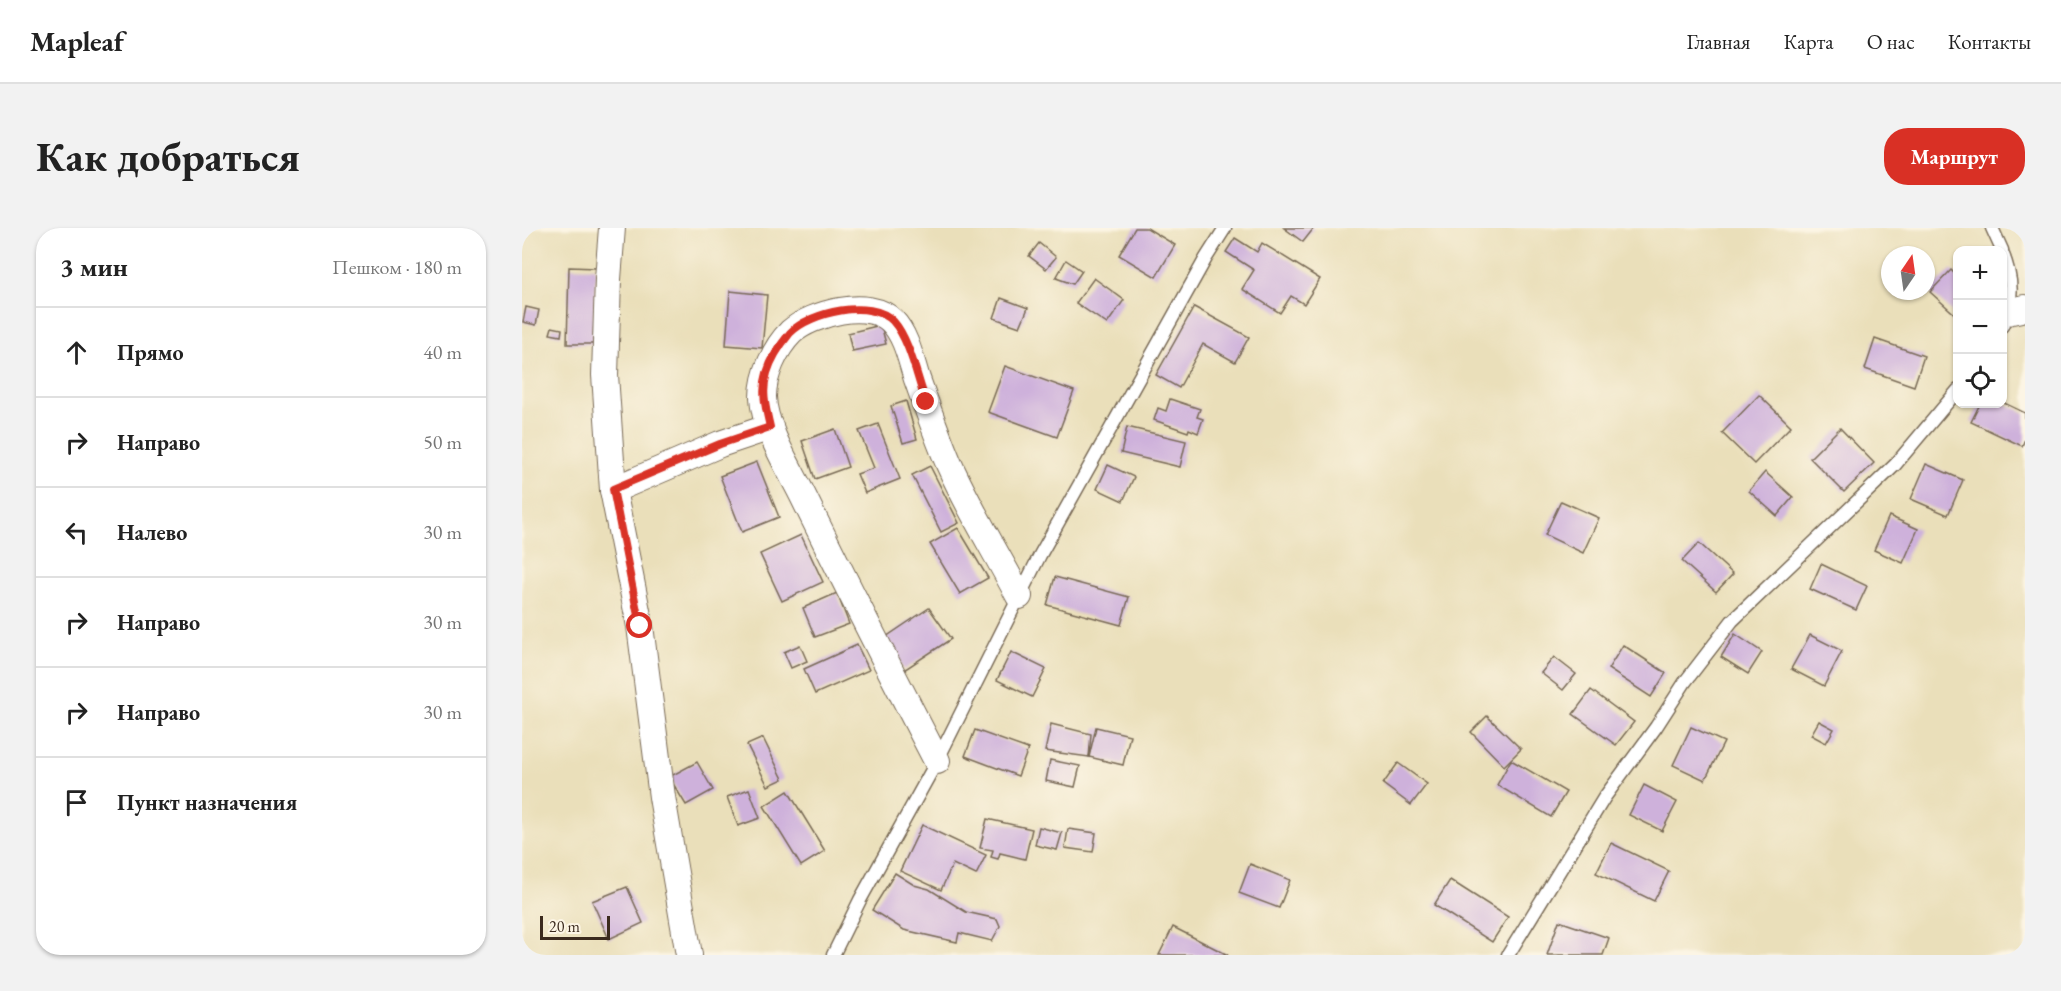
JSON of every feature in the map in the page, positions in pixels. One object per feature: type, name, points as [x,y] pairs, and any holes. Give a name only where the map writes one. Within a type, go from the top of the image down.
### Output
[{"type":"street","points":[[612,228],[605,375],[613,489],[640,626],[662,797],[689,955]]},
{"type":"street","points":[[937,761],[770,427],[763,398],[767,372],[791,332],[808,321],[830,313],[856,309],[877,311],[892,321],[905,343],[949,463],[1019,596]]},
{"type":"street","points":[[613,489],[720,444],[770,427]]},
{"type":"lane","points":[[832,955],[937,761],[1019,596],[1177,309],[1225,228]]},
{"type":"lane","points":[[1992,228],[2000,246]]},
{"type":"lane","points":[[2007,264],[2012,285],[2012,315]]},
{"type":"lane","points":[[1508,955],[1604,798],[1656,727],[1685,682],[1732,621],[1895,465],[1953,396]]},
{"type":"building","points":[[1135,228],[1147,228],[1175,245],[1156,277],[1119,255]]},
{"type":"building","points":[[1284,228],[1314,228],[1303,242]]},
{"type":"building","points":[[1235,238],[1257,252],[1262,243],[1320,279],[1304,304],[1291,296],[1280,313],[1242,289],[1254,270],[1226,252]]},
{"type":"building","points":[[1039,243],[1056,257],[1046,269],[1029,256]]},
{"type":"building","points":[[1066,260],[1082,271],[1073,284],[1056,278]]},
{"type":"building","points":[[569,267],[596,268],[593,344],[567,344]]},
{"type":"building","points":[[1951,270],[1953,272],[1953,313],[1935,296],[1935,287]]},
{"type":"building","points":[[1094,278],[1124,300],[1107,324],[1076,303]]},
{"type":"building","points":[[730,291],[767,295],[762,348],[726,345]]},
{"type":"building","points":[[1001,298],[1028,308],[1020,327],[994,318]]},
{"type":"building","points":[[526,307],[539,310],[536,325],[523,322]]},
{"type":"building","points":[[1194,307],[1249,337],[1235,362],[1203,344],[1179,388],[1156,375]]},
{"type":"building","points":[[881,325],[886,344],[852,351],[848,333]]},
{"type":"building","points":[[552,327],[562,329],[561,336],[550,334]]},
{"type":"building","points":[[1875,339],[1924,356],[1914,386],[1865,369]]},
{"type":"building","points":[[1005,366],[1074,391],[1057,437],[988,412]]},
{"type":"building","points":[[1759,395],[1791,426],[1754,464],[1722,433]]},
{"type":"building","points":[[1170,399],[1200,409],[1197,417],[1203,419],[1198,433],[1189,429],[1188,432],[1154,420],[1158,408],[1166,411]]},
{"type":"building","points":[[906,401],[917,439],[903,443],[891,406]]},
{"type":"building","points":[[2007,404],[2025,413],[2025,439],[2022,446],[1971,422],[1978,408],[2007,408]]},
{"type":"building","points":[[878,424],[900,479],[865,493],[857,474],[874,468],[859,431]]},
{"type":"building","points":[[1127,427],[1186,441],[1180,467],[1121,453]]},
{"type":"building","points":[[1840,428],[1874,463],[1844,492],[1810,458]]},
{"type":"building","points":[[835,429],[848,467],[815,479],[802,441]]},
{"type":"building","points":[[757,462],[779,517],[742,532],[720,476]]},
{"type":"building","points":[[1926,464],[1963,480],[1948,515],[1911,499]]},
{"type":"building","points":[[1108,465],[1134,477],[1123,501],[1097,489]]},
{"type":"building","points":[[930,466],[959,523],[941,532],[912,475]]},
{"type":"building","points":[[1765,472],[1793,497],[1777,516],[1749,491]]},
{"type":"building","points":[[1561,501],[1599,518],[1583,553],[1545,535]]},
{"type":"building","points":[[1889,516],[1918,529],[1903,563],[1874,550]]},
{"type":"building","points":[[958,528],[988,578],[960,594],[930,544]]},
{"type":"building","points":[[801,535],[823,582],[782,601],[760,554]]},
{"type":"building","points":[[1699,543],[1733,574],[1716,592],[1682,561]]},
{"type":"building","points":[[1821,564],[1867,586],[1856,610],[1810,589]]},
{"type":"building","points":[[1055,577],[1129,597],[1121,625],[1047,605]]},
{"type":"building","points":[[837,593],[849,624],[815,637],[803,608]]},
{"type":"building","points":[[929,608],[951,639],[904,670],[883,639]]},
{"type":"building","points":[[1735,634],[1762,652],[1748,674],[1721,657]]},
{"type":"building","points":[[1810,635],[1842,651],[1824,686],[1791,669]]},
{"type":"building","points":[[800,645],[807,661],[791,668],[784,652]]},
{"type":"building","points":[[857,645],[869,670],[815,694],[804,669]]},
{"type":"building","points":[[1623,645],[1666,673],[1651,697],[1608,669]]},
{"type":"building","points":[[1011,652],[1046,669],[1032,697],[997,680]]},
{"type":"building","points":[[1554,657],[1576,674],[1563,690],[1541,673]]},
{"type":"building","points":[[1591,690],[1634,722],[1616,745],[1573,714]]},
{"type":"building","points":[[1487,716],[1521,749],[1504,766],[1471,732]]},
{"type":"building","points":[[1819,721],[1834,729],[1826,743],[1811,735]]},
{"type":"building","points":[[1051,724],[1091,734],[1089,757],[1045,751]]},
{"type":"building","points":[[1096,727],[1130,735],[1123,765],[1089,757]]},
{"type":"building","points":[[1691,727],[1724,742],[1705,780],[1673,765]]},
{"type":"building","points":[[975,730],[1028,749],[1018,776],[965,756]]},
{"type":"building","points":[[763,738],[783,779],[768,786],[747,745]]},
{"type":"building","points":[[1050,760],[1080,766],[1075,787],[1046,781]]},
{"type":"building","points":[[1511,760],[1566,792],[1551,817],[1497,785]]},
{"type":"building","points":[[697,762],[713,790],[686,805],[669,777]]},
{"type":"building","points":[[1398,763],[1427,784],[1411,805],[1383,784]]},
{"type":"building","points":[[1644,785],[1677,802],[1662,831],[1629,815]]},
{"type":"building","points":[[749,789],[760,818],[738,826],[727,797]]},
{"type":"building","points":[[788,791],[825,851],[801,866],[764,806]]},
{"type":"building","points":[[987,819],[1032,829],[1025,859],[1000,853],[998,859],[991,857],[993,850],[980,848]]},
{"type":"building","points":[[922,825],[986,855],[976,875],[953,864],[941,890],[900,871]]},
{"type":"building","points":[[1039,827],[1062,833],[1057,850],[1035,845]]},
{"type":"building","points":[[1068,829],[1096,833],[1093,852],[1065,848]]},
{"type":"building","points":[[1611,843],[1669,871],[1654,901],[1596,873]]},
{"type":"building","points":[[1250,864],[1290,880],[1279,908],[1239,893]]},
{"type":"building","points":[[895,873],[914,885],[929,889],[966,912],[997,919],[1000,926],[992,941],[959,933],[957,942],[904,930],[872,910]]},
{"type":"building","points":[[1450,880],[1508,917],[1492,942],[1434,905]]},
{"type":"building","points":[[627,887],[643,923],[609,939],[592,901]]},
{"type":"building","points":[[1559,921],[1609,938],[1603,955],[1547,955]]},
{"type":"building","points":[[1173,927],[1228,955],[1159,955]]},
{"type":"route","points":[[640,626],[613,489],[720,444],[770,427],[763,398],[767,372],[791,332],[808,321],[830,313],[856,309],[877,311],[892,321],[905,343],[926,402]]}]
